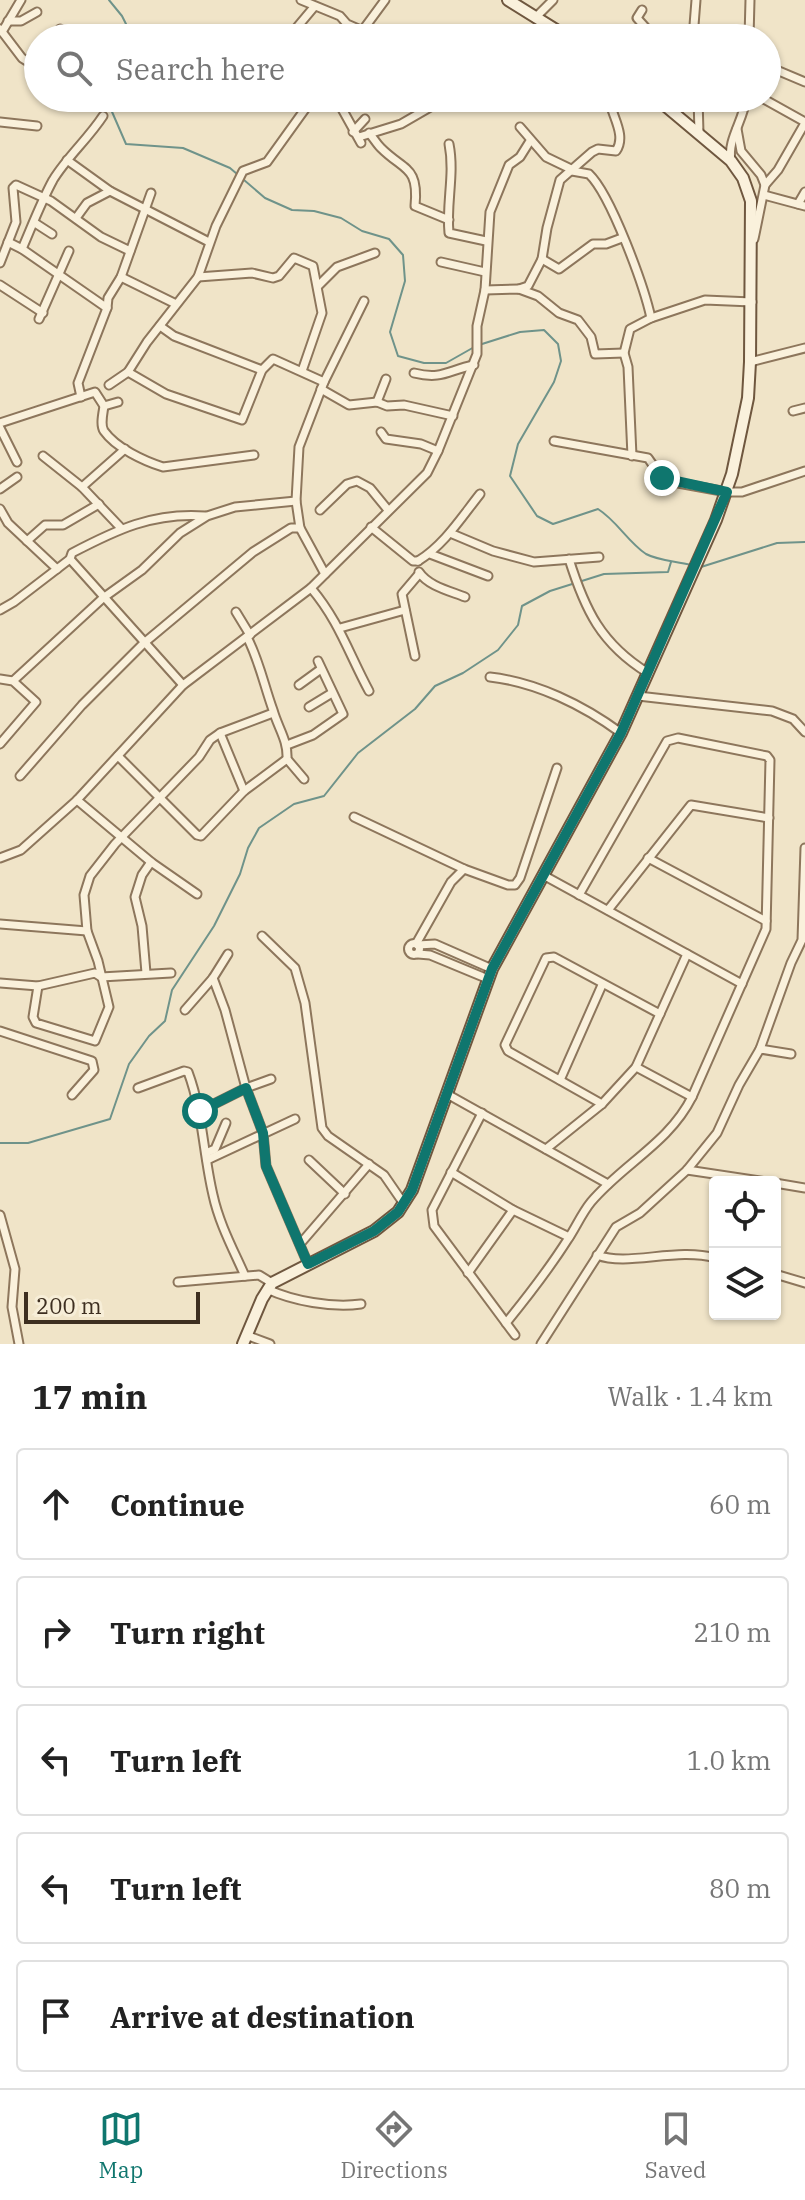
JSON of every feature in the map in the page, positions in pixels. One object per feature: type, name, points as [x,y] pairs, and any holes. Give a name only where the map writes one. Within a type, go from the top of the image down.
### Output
[{"type":"street","points":[[21,0],[1,30],[24,59]]},
{"type":"street","points":[[301,0],[340,16],[347,24]]},
{"type":"street","points":[[368,24],[385,0]]},
{"type":"street","points":[[508,0],[545,24]]},
{"type":"street","points":[[535,18],[553,0]]},
{"type":"street","points":[[694,24],[696,0]]},
{"type":"street","points":[[749,24],[750,0]]},
{"type":"street","points":[[300,24],[314,7]]},
{"type":"street","points":[[642,10],[637,18],[642,24]]},
{"type":"street","points":[[8,21],[21,21],[37,12]]},
{"type":"street","points":[[781,72],[805,82]]},
{"type":"street","points":[[765,185],[778,170],[805,122],[781,109]]},
{"type":"street","points":[[109,385],[128,372],[198,277],[209,242],[243,171],[267,162],[303,112]]},
{"type":"street","points":[[344,112],[358,137]]},
{"type":"street","points":[[358,137],[401,124],[422,112]]},
{"type":"street","points":[[485,290],[528,286],[542,259],[547,228],[563,177],[598,149],[616,151],[620,146],[613,112]]},
{"type":"street","points":[[270,1344],[245,1340],[270,1286],[374,1231],[398,1212],[412,1190],[490,974],[621,733],[727,492],[748,398],[752,302],[751,201],[743,178],[731,161],[673,112]]},
{"type":"street","points":[[698,112],[699,133]]},
{"type":"street","points":[[731,161],[730,146],[742,112]]},
{"type":"street","points":[[22,249],[44,198],[67,160],[88,140],[103,116]]},
{"type":"street","points":[[358,137],[365,119]]},
{"type":"street","points":[[0,122],[37,126]]},
{"type":"street","points":[[520,127],[546,157],[589,174],[595,181],[645,289],[651,318]]},
{"type":"street","points":[[737,129],[741,151],[761,175],[765,185],[752,245]]},
{"type":"street","points":[[369,133],[381,149],[411,171],[417,190],[415,206],[449,220]]},
{"type":"street","points":[[0,858],[21,850],[77,800],[183,685],[311,588],[427,473],[477,354],[477,326],[485,290],[490,212],[509,165],[520,157],[530,141]]},
{"type":"street","points":[[449,144],[453,175],[449,233],[486,241]]},
{"type":"street","points":[[67,160],[110,191],[209,242]]},
{"type":"street","points":[[0,263],[16,222],[14,187],[44,198],[101,237],[130,251]]},
{"type":"street","points":[[76,218],[83,206],[110,191]]},
{"type":"street","points":[[764,195],[802,205],[805,192]]},
{"type":"street","points":[[81,397],[78,383],[108,298],[121,277],[151,193]]},
{"type":"street","points":[[35,223],[52,234]]},
{"type":"street","points":[[542,259],[559,269],[593,244],[606,244],[622,238]]},
{"type":"street","points":[[8,242],[107,308]]},
{"type":"street","points":[[0,285],[41,316],[69,251]]},
{"type":"street","points":[[318,286],[337,267],[375,253]]},
{"type":"street","points":[[198,277],[252,273],[273,278],[279,276],[294,258],[313,266],[322,313],[302,371]]},
{"type":"street","points":[[441,262],[485,272]]},
{"type":"street","points":[[121,277],[176,304]]},
{"type":"street","points":[[519,289],[538,296],[559,313],[578,320],[591,337],[595,354],[624,353]]},
{"type":"street","points":[[632,456],[628,367],[624,353],[630,329],[651,318],[705,300],[752,302]]},
{"type":"street","points":[[325,574],[300,528],[296,501],[299,447],[322,385],[364,301]]},
{"type":"street","points":[[160,326],[174,336],[262,370]]},
{"type":"street","points":[[750,362],[805,348]]},
{"type":"street","points":[[128,372],[166,394],[242,420],[262,370],[271,360],[277,359],[302,371],[349,405],[377,402],[453,416]]},
{"type":"street","points":[[414,373],[444,376],[474,365]]},
{"type":"street","points":[[377,402],[386,379]]},
{"type":"street","points":[[17,462],[0,426],[96,393],[104,406],[102,428],[125,449],[150,463],[163,467],[254,455]]},
{"type":"street","points":[[104,406],[118,402]]},
{"type":"street","points":[[793,411],[805,408]]},
{"type":"street","points":[[381,432],[386,439],[421,444],[438,451]]},
{"type":"street","points":[[554,441],[648,458],[667,481],[727,492],[742,492],[805,471]]},
{"type":"street","points":[[82,487],[125,449]]},
{"type":"street","points":[[43,456],[82,487],[120,527]]},
{"type":"street","points":[[0,489],[17,477]]},
{"type":"street","points":[[320,510],[347,484],[357,481],[370,488],[388,510]]},
{"type":"street","points":[[371,527],[413,561],[418,561],[430,554],[450,533],[480,494]]},
{"type":"street","points":[[13,681],[103,598],[142,570],[180,533],[207,516],[235,507],[296,501]]},
{"type":"street","points":[[27,541],[45,525],[63,525],[99,504]]},
{"type":"street","points":[[0,509],[8,523],[57,569]]},
{"type":"street","points":[[0,610],[70,559],[72,553],[120,527],[183,514],[207,516]]},
{"type":"street","points":[[0,530],[8,523]]},
{"type":"street","points":[[20,776],[82,705],[144,643],[253,552],[291,528],[300,528]]},
{"type":"street","points":[[450,533],[493,551],[534,562],[599,557]]},
{"type":"street","points":[[430,554],[488,576]]},
{"type":"street","points":[[70,559],[183,685]]},
{"type":"street","points":[[569,559],[584,604],[614,649],[648,673]]},
{"type":"street","points":[[415,656],[402,594],[419,574],[418,561]]},
{"type":"street","points":[[419,574],[438,587],[465,597]]},
{"type":"street","points":[[311,588],[340,628],[369,691]]},
{"type":"street","points":[[340,628],[405,610]]},
{"type":"street","points":[[236,612],[255,653],[273,713],[287,745],[287,759],[304,779]]},
{"type":"street","points":[[287,745],[313,735],[343,714],[319,665],[299,685]]},
{"type":"street","points":[[490,677],[512,679],[541,689],[601,718],[621,733]]},
{"type":"street","points":[[0,679],[13,681],[36,702],[0,744]]},
{"type":"street","points":[[309,707],[332,693]]},
{"type":"street","points":[[638,696],[772,711],[793,719],[805,732]]},
{"type":"street","points":[[38,986],[33,1017],[36,1023],[93,1042],[102,1029],[109,1007],[87,931],[84,895],[90,876],[199,757],[210,740],[220,733],[273,713]]},
{"type":"street","points":[[220,733],[244,791]]},
{"type":"street","points":[[506,1323],[535,1288],[589,1204],[682,1117],[692,1097],[766,929],[770,760],[767,756],[671,738],[662,746],[579,895]]},
{"type":"street","points":[[118,756],[201,836],[244,791],[287,759]]},
{"type":"street","points":[[354,817],[464,869],[515,885],[557,768]]},
{"type":"street","points":[[77,800],[151,862],[197,894]]},
{"type":"street","points":[[608,910],[691,805],[769,818]]},
{"type":"street","points":[[541,1344],[616,1227],[640,1213],[687,1170],[717,1133],[760,1049],[802,940],[805,848]]},
{"type":"street","points":[[648,858],[766,921]]},
{"type":"street","points":[[146,973],[145,947],[135,897],[142,875],[151,862]]},
{"type":"street","points":[[464,869],[451,882],[417,948],[490,974]]},
{"type":"street","points":[[543,875],[742,984]]},
{"type":"street","points":[[0,924],[87,931]]},
{"type":"street","points":[[262,936],[295,968],[307,1017],[322,1128],[328,1136],[384,1175],[404,1204]]},
{"type":"street","points":[[185,1010],[213,978],[228,954]]},
{"type":"street","points":[[546,1149],[602,1104],[636,1067],[687,954]]},
{"type":"street","points":[[602,1104],[508,1051],[505,1045],[546,958],[554,957],[660,1014]]},
{"type":"street","points":[[0,983],[38,986],[95,973],[101,977],[171,973]]},
{"type":"street","points":[[213,978],[263,1133],[266,1166],[308,1264]]},
{"type":"street","points":[[560,1080],[602,985]]},
{"type":"street","points":[[0,1031],[92,1061],[94,1070],[72,1095]]},
{"type":"street","points":[[760,1049],[791,1054]]},
{"type":"street","points":[[636,1067],[692,1097]]},
{"type":"street","points":[[138,1088],[188,1072],[200,1111],[220,1218],[245,1276]]},
{"type":"street","points":[[200,1111],[271,1079]]},
{"type":"street","points":[[447,1094],[608,1184]]},
{"type":"street","points":[[482,1113],[432,1210],[432,1218],[434,1226],[515,1335]]},
{"type":"street","points":[[206,1156],[295,1119]]},
{"type":"street","points":[[206,1156],[215,1149],[226,1123]]},
{"type":"street","points":[[309,1160],[345,1194]]},
{"type":"street","points":[[300,1244],[369,1164]]},
{"type":"street","points":[[687,1170],[727,1176]]},
{"type":"street","points":[[451,1172],[513,1210],[569,1237]]},
{"type":"street","points":[[781,1183],[803,1184]]},
{"type":"street","points":[[468,1273],[513,1210]]},
{"type":"street","points":[[0,1215],[16,1271],[12,1307],[19,1344]]},
{"type":"street","points":[[597,1255],[613,1259],[697,1254],[709,1257]]},
{"type":"street","points":[[178,1282],[259,1275],[279,1295],[308,1301],[361,1304]]},
{"type":"street","points":[[781,1276],[805,1283]]},
{"type":"waterway","points":[[109,0],[126,24]]},
{"type":"waterway","points":[[112,112],[126,144],[183,148],[230,168],[265,198],[292,210],[314,211],[341,218],[362,231],[389,239],[403,255],[405,281],[390,332],[398,356],[424,363],[446,363],[476,346]]},
{"type":"waterway","points":[[482,344],[520,332],[544,330],[558,344],[561,361],[554,382],[518,444],[510,476],[537,516],[553,524],[598,509],[646,554],[691,565]]},
{"type":"waterway","points":[[701,567],[777,543],[805,542]]},
{"type":"waterway","points":[[0,1143],[28,1143],[110,1119],[129,1064],[149,1036],[165,1021],[172,990],[214,926],[259,828],[294,804],[324,796],[358,753],[415,709],[435,686],[463,673],[498,650],[518,625],[522,606],[550,591],[604,574],[668,572],[671,562]]},
{"type":"route","points":[[200,1111],[246,1088],[263,1133],[266,1166],[308,1264],[374,1231],[398,1212],[412,1190],[492,969],[621,733],[727,492],[662,478]]}]
